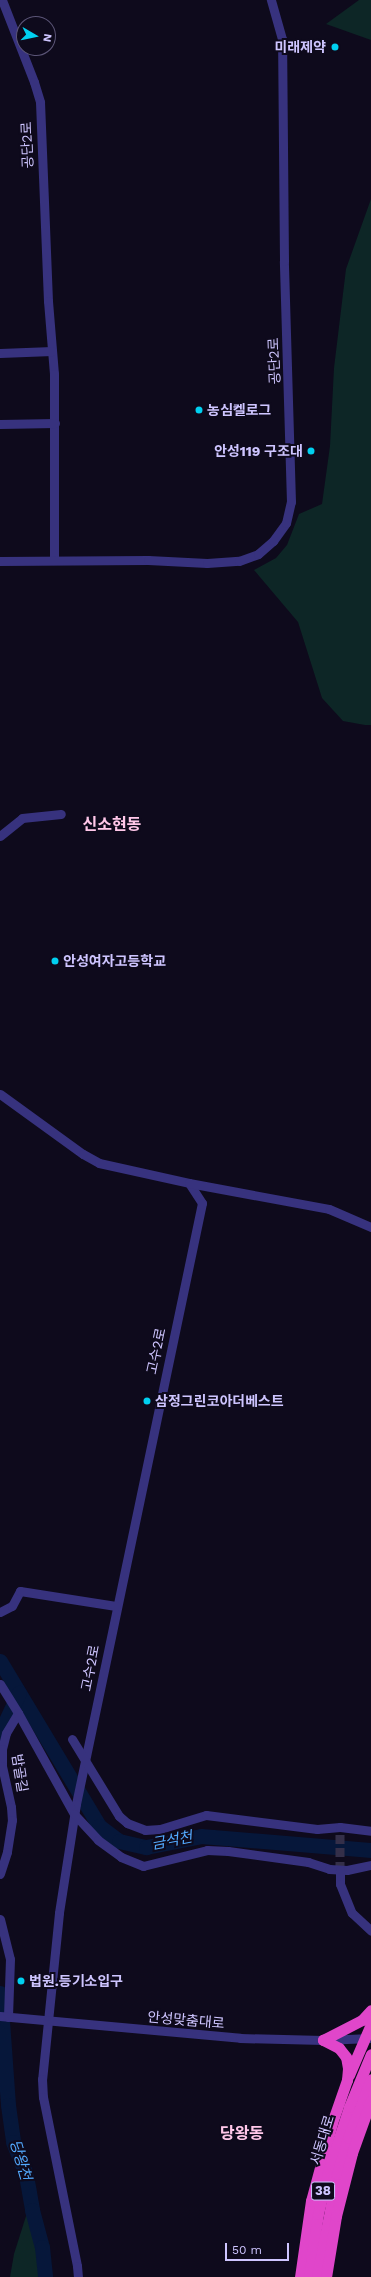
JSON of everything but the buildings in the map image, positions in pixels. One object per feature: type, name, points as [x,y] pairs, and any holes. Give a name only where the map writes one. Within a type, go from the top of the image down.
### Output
[{"type":"highway","points":[[324,2040],[362,2020],[371,2010]]},
{"type":"highway","points":[[300,2277],[311,2201],[332,2123],[347,2080],[368,2038],[371,2024]]},
{"type":"highway","points":[[324,2040],[339,2048],[346,2057],[348,2068],[347,2080]]},
{"type":"highway","name":"38","points":[[353,2109],[371,2054]]},
{"type":"highway","name":"38","points":[[353,2109],[371,2079]]},
{"type":"highway","points":[[326,2277],[336,2216],[352,2153],[371,2100]]},
{"type":"highway","name":"서동대로","points":[[309,2277],[318,2214],[329,2168],[353,2109]]},
{"type":"highway","name":"서동대로","points":[[317,2277],[337,2174],[353,2109]]},
{"type":"street","name":"공단2로","points":[[2,0],[34,82],[40,102],[48,301],[55,423],[54,560]]},
{"type":"street","name":"공단2로","points":[[0,561],[148,560],[207,563],[239,561],[258,554],[273,541],[286,523],[291,502],[284,260],[282,39],[271,0]]},
{"type":"street","points":[[0,353],[52,351]]},
{"type":"street","points":[[0,424],[55,423]]},
{"type":"street","points":[[0,836],[22,818],[61,814]]},
{"type":"street","points":[[0,1094],[83,1154],[99,1163],[189,1183],[329,1209],[371,1227]]},
{"type":"street","name":"고수2로","points":[[78,2277],[78,2266],[43,2097],[43,2058],[49,2021],[59,1913],[74,1814],[116,1606],[202,1204],[189,1183]]},
{"type":"street","points":[[0,1612],[12,1606],[20,1591],[116,1606]]},
{"type":"street","points":[[0,1684],[11,1700],[74,1814],[98,1840],[121,1857],[143,1866],[207,1850],[228,1851],[308,1862],[340,1870],[371,1866]]},
{"type":"street","name":"밤골길","points":[[0,1874],[7,1852],[12,1820],[11,1806],[2,1766],[2,1749],[6,1733],[17,1712]]},
{"type":"street","points":[[72,1739],[85,1764],[119,1816],[127,1823],[145,1830],[160,1829],[206,1815],[317,1829],[340,1828],[371,1832]]},
{"type":"street","points":[[340,1870],[340,1884],[352,1913],[371,1931]]},
{"type":"street","points":[[0,1919],[10,1960],[4,2017]]},
{"type":"street","name":"안성맞춤대로","points":[[4,2017],[240,2038],[324,2040],[368,2038]]},
{"type":"green space","points":[[359,0],[371,0],[371,40],[326,24]]},
{"type":"green space","points":[[371,199],[371,725],[365,725],[343,721],[322,698],[298,622],[254,570],[276,558],[287,545],[299,514],[322,504],[330,446],[334,368],[346,269]]},
{"type":"green space","points":[[27,2213],[38,2244],[42,2277],[10,2277],[14,2254]]},
{"type":"waterway","name":"금석천","points":[[0,1661],[99,1826],[119,1841],[146,1847],[201,1836],[371,1850]]},
{"type":"waterway","name":"당왕천","points":[[0,1739],[2,1729],[19,1693]]},
{"type":"waterway","name":"당왕천","points":[[0,1993],[8,2105],[13,2142],[26,2175],[32,2210],[42,2247],[45,2277]]},
{"type":"tunnel","points":[[340,1827],[340,1870]]},
{"type":"place","name":"미래제약","points":[[335,47]]},
{"type":"place","name":"농심켈로그","points":[[199,410]]},
{"type":"place","name":"안성119 구조대","points":[[311,451]]},
{"type":"place","name":"안성여자고등학교","points":[[55,961]]},
{"type":"place","name":"삼정그린코아더베스트","points":[[147,1401]]},
{"type":"place","name":"법원.등기소입구","points":[[21,1981]]},
{"type":"district","name":"신소현동","points":[[112,825]]},
{"type":"district","name":"당왕동","points":[[242,2134]]}]
